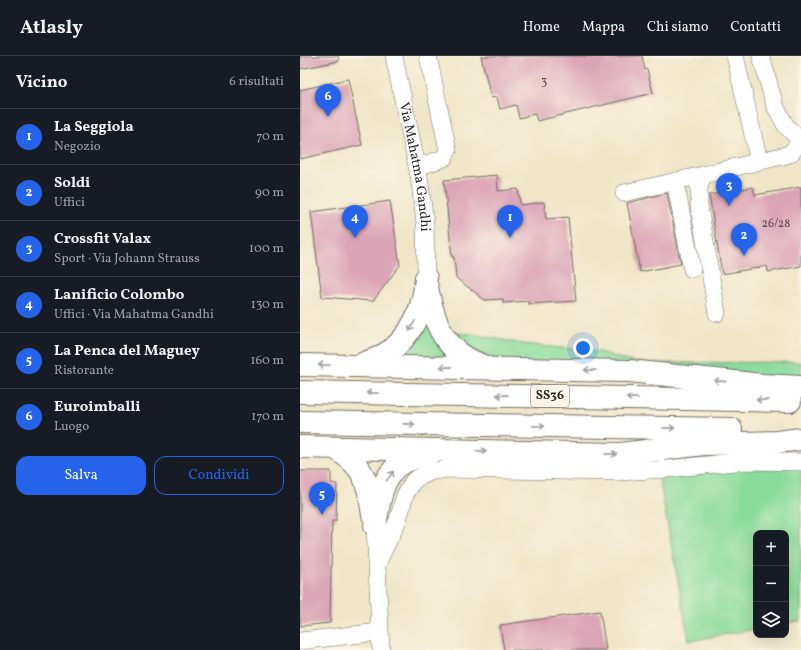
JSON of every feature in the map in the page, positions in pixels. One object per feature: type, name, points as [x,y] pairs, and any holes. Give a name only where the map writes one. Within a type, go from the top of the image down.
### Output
[{"type":"highway","points":[[426,278],[426,306],[442,335],[450,345],[467,359],[488,367],[499,368]]},
{"type":"highway","points":[[349,366],[382,357],[399,344],[408,334],[426,306]]},
{"type":"highway","points":[[300,365],[629,371],[763,385],[801,386]]},
{"type":"highway","name":"SS36","points":[[300,392],[801,401]]},
{"type":"highway","name":"SS36","points":[[300,422],[801,431]]},
{"type":"highway","points":[[300,447],[620,454],[704,444],[777,442],[801,439]]},
{"type":"highway","points":[[335,448],[353,462],[362,474],[368,487],[375,526]]},
{"type":"highway","points":[[375,526],[381,494],[387,479],[397,466],[412,459],[442,450]]},
{"type":"street","name":"Via Mahatma Gandhi","points":[[394,56],[418,167],[424,224],[426,278]]},
{"type":"street","points":[[418,167],[444,158],[448,150],[428,56]]},
{"type":"street","points":[[734,56],[759,161]]},
{"type":"street","points":[[624,193],[790,154],[801,141],[786,126],[775,106],[761,56]]},
{"type":"street","points":[[703,175],[700,188],[699,206],[717,313]]},
{"type":"street","points":[[675,181],[692,269]]},
{"type":"street","points":[[376,566],[398,520],[405,495],[414,480],[430,472],[447,469],[619,472],[667,469],[744,461],[801,462]]},
{"type":"street","points":[[375,526],[380,650]]},
{"type":"street","points":[[300,641],[332,644],[379,632]]},
{"type":"green space","points":[[424,316],[457,358],[394,360]]},
{"type":"green space","points":[[452,333],[472,334],[523,344],[600,352],[628,361],[645,363],[801,362],[801,382],[505,362],[473,353]]},
{"type":"green space","points":[[761,452],[801,454],[801,621],[789,623],[789,530],[753,530],[753,630],[689,641],[656,461]]},
{"type":"building","points":[[300,56],[338,56],[339,61],[300,69]]},
{"type":"building","points":[[481,56],[642,56],[653,93],[537,121],[535,114],[519,118],[516,105],[500,109],[497,97],[491,98]]},
{"type":"building","points":[[348,79],[362,145],[300,159],[300,90]]},
{"type":"building","points":[[497,175],[498,191],[518,189],[520,205],[544,202],[546,219],[568,217],[576,301],[528,304],[528,301],[503,303],[503,299],[485,300],[456,278],[454,257],[452,257],[444,180]]},
{"type":"building","points":[[753,187],[755,195],[801,187],[801,266],[768,272],[767,266],[722,274],[709,195]]},
{"type":"building","points":[[667,193],[681,264],[640,272],[627,203]]},
{"type":"building","points":[[390,201],[400,265],[373,301],[322,297],[311,212]]},
{"type":"building","points":[[300,471],[331,471],[331,483],[337,484],[336,521],[332,521],[330,623],[300,626]]},
{"type":"building","points":[[600,611],[606,650],[504,650],[500,625]]},
{"type":"place","name":"Euroimballi","points":[[328,117]]},
{"type":"place","name":"Crossfit Valax","points":[[729,206]]},
{"type":"place","name":"Lanificio Colombo","points":[[355,238]]},
{"type":"place","name":"La Seggiola","points":[[510,238]]},
{"type":"place","name":"Soldi","points":[[744,256]]},
{"type":"place","name":"La Penca del Maguey","points":[[322,515]]}]
